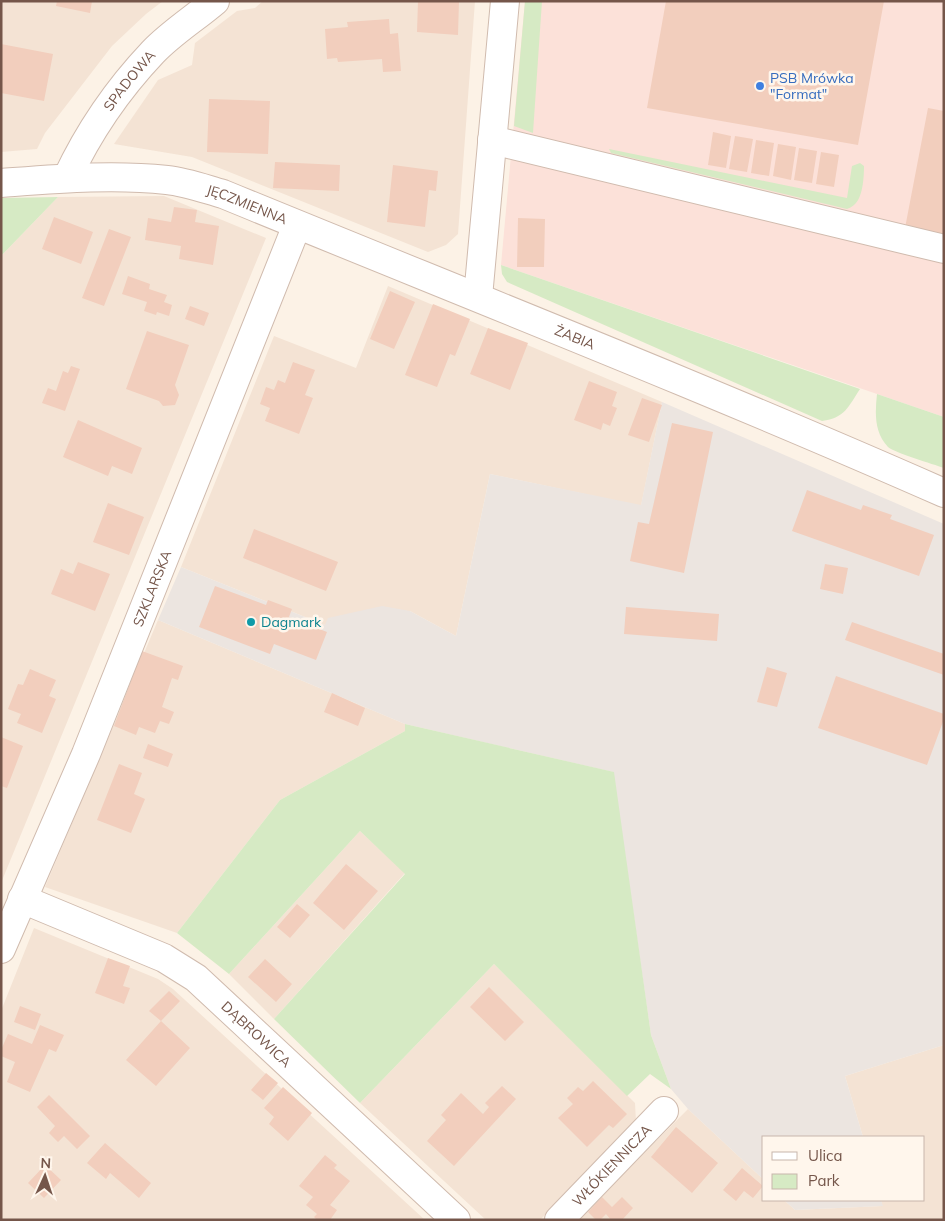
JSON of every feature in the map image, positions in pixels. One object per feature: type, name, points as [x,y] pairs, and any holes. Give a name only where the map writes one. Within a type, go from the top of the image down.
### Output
[{"type":"street","name":"SPADOWA","points":[[67,178],[83,146],[126,83],[154,51],[215,1]]},
{"type":"street","points":[[478,297],[505,1]]},
{"type":"street","points":[[492,140],[944,250]]},
{"type":"street","name":"JĘCZMIENNA","points":[[1,183],[67,178],[118,177],[168,180],[196,186],[223,194],[478,297]]},
{"type":"street","name":"SZKLARSKA","points":[[1,949],[86,754],[297,225]]},
{"type":"street","name":"ŻABIA","points":[[478,297],[846,450],[944,493]]},
{"type":"street","name":"DĄBROWICA","points":[[22,899],[164,958],[196,978],[456,1220]]},
{"type":"street","name":"WŁÓKIENNICZA","points":[[559,1220],[664,1111]]},
{"type":"shaded area","points":[[1,1],[163,1],[112,46],[45,133],[37,149],[1,152]]},
{"type":"shaded area","points":[[263,1],[475,1],[458,234],[446,245],[428,252],[192,157],[114,144],[158,80],[192,65],[195,43],[237,11],[255,8]]},
{"type":"shaded area","points":[[525,1],[944,1],[944,417],[501,265]]},
{"type":"shaded area","points":[[164,196],[266,238],[1,883],[1,256],[58,197]]},
{"type":"shaded area","points":[[388,286],[662,402],[641,506],[490,474],[456,636],[410,611],[325,625],[181,567],[274,336],[356,368]]},
{"type":"shaded area","points":[[662,402],[944,524],[944,1045],[845,1076],[863,1136],[762,1136],[762,1178],[688,1109],[671,1089],[651,1035],[613,772],[405,724],[158,620],[181,567],[325,625],[328,618],[382,606],[410,611],[456,636],[490,474],[641,505]]},
{"type":"shaded area","points":[[158,620],[405,724],[405,731],[280,800],[177,933],[45,887]]},
{"type":"shaded area","points":[[360,831],[405,873],[274,1019],[229,974]]},
{"type":"shaded area","points":[[34,928],[158,979],[173,989],[425,1220],[1,1220],[1,1011]]},
{"type":"shaded area","points":[[494,964],[635,1103],[636,1122],[540,1220],[486,1220],[360,1103]]},
{"type":"shaded area","points":[[944,1045],[944,1220],[578,1220],[688,1109],[762,1178],[762,1201],[785,1201],[795,1210],[882,1206],[881,1201],[925,1201],[925,1136],[863,1136],[845,1076]]},
{"type":"shaded area","points":[[785,1201],[881,1201],[883,1206],[795,1210]]},
{"type":"green space","points":[[525,1],[542,1],[533,133],[514,126]]},
{"type":"green space","points":[[609,149],[847,198],[852,166],[860,163],[864,166],[863,181],[857,202],[847,209],[611,153]]},
{"type":"green space","points":[[58,197],[1,256],[1,198]]},
{"type":"green space","points":[[501,265],[860,389],[845,411],[830,420],[822,421],[507,282],[502,274]]},
{"type":"green space","points":[[877,394],[944,417],[944,468],[888,447],[880,435],[876,422]]},
{"type":"green space","points":[[405,724],[614,772],[651,1035],[671,1089],[650,1074],[627,1096],[494,964],[360,1103],[274,1019],[405,874],[360,831],[229,974],[177,933],[280,800],[405,731]]},
{"type":"building","points":[[57,1],[92,1],[90,13],[56,6]]},
{"type":"building","points":[[418,1],[459,1],[458,35],[417,32]]},
{"type":"building","name":"PSB Mrówka \"Format\"","points":[[666,1],[884,1],[858,145],[647,108]]},
{"type":"building","points":[[389,19],[390,34],[398,33],[401,71],[383,72],[382,59],[338,62],[337,58],[327,59],[325,29],[348,27],[347,22]]},
{"type":"building","points":[[1,44],[53,54],[44,101],[1,93]]},
{"type":"building","points":[[209,99],[270,101],[268,154],[207,152]]},
{"type":"building","points":[[928,108],[944,111],[944,235],[905,228]]},
{"type":"building","points":[[713,132],[731,136],[726,168],[708,165]]},
{"type":"building","points":[[735,136],[753,139],[747,172],[729,169]]},
{"type":"building","points":[[756,140],[774,143],[769,176],[751,173]]},
{"type":"building","points":[[778,144],[796,147],[791,180],[773,176]]},
{"type":"building","points":[[799,148],[817,151],[812,183],[794,180]]},
{"type":"building","points":[[821,152],[839,155],[834,187],[816,184]]},
{"type":"building","points":[[275,162],[340,165],[339,191],[273,188]]},
{"type":"building","points":[[393,165],[438,171],[436,191],[429,190],[425,227],[387,222]]},
{"type":"building","points":[[174,207],[197,210],[195,222],[219,226],[213,265],[179,259],[181,246],[145,240],[148,218],[171,222]]},
{"type":"building","points":[[54,217],[93,232],[81,264],[42,249]]},
{"type":"building","points":[[518,218],[545,219],[544,267],[517,267]]},
{"type":"building","points":[[109,229],[131,237],[104,306],[82,298]]},
{"type":"building","points":[[128,276],[150,284],[149,289],[167,295],[164,302],[172,305],[169,316],[157,312],[156,315],[144,311],[147,302],[122,294]]},
{"type":"building","points":[[390,291],[415,302],[394,349],[370,339]]},
{"type":"building","points":[[433,304],[470,319],[455,356],[450,354],[437,387],[405,375]]},
{"type":"building","points":[[190,306],[209,313],[204,326],[185,319]]},
{"type":"building","points":[[488,328],[528,343],[510,390],[470,374]]},
{"type":"building","points":[[147,331],[189,345],[175,385],[179,395],[175,405],[163,406],[159,401],[126,389]]},
{"type":"building","points":[[293,362],[315,370],[305,395],[313,398],[299,434],[265,421],[270,408],[260,404],[266,387],[274,390],[278,380],[285,383]]},
{"type":"building","points":[[71,366],[80,369],[65,411],[42,403],[48,388],[56,391],[63,371],[68,373]]},
{"type":"building","points":[[589,381],[617,392],[612,406],[617,408],[610,426],[603,423],[601,430],[574,420]]},
{"type":"building","points":[[642,398],[662,405],[649,442],[628,435]]},
{"type":"building","points":[[78,420],[142,448],[132,474],[112,466],[108,476],[63,457]]},
{"type":"building","points":[[672,423],[713,432],[684,573],[630,561],[638,522],[649,524]]},
{"type":"building","points":[[807,490],[861,510],[863,505],[892,515],[890,519],[934,535],[919,576],[792,531]]},
{"type":"building","points":[[108,503],[144,517],[129,555],[93,542]]},
{"type":"building","points":[[254,529],[338,562],[326,591],[243,558]]},
{"type":"building","points":[[78,562],[110,574],[95,611],[51,594],[61,569],[73,574]]},
{"type":"building","points":[[825,564],[848,568],[843,594],[820,589]]},
{"type":"building","name":"Dagmark","points":[[215,586],[266,605],[268,600],[292,609],[289,617],[327,632],[316,660],[274,644],[270,654],[199,627]]},
{"type":"building","points":[[626,607],[719,614],[717,641],[624,634]]},
{"type":"building","points":[[852,622],[944,654],[944,675],[845,640]]},
{"type":"building","points":[[142,651],[183,666],[178,680],[172,678],[162,707],[174,712],[169,724],[160,721],[155,733],[139,727],[136,735],[114,726]]},
{"type":"building","points":[[767,667],[787,673],[777,707],[757,702]]},
{"type":"building","points":[[30,669],[56,680],[49,696],[56,699],[42,733],[17,723],[21,714],[8,709],[18,684],[23,685]]},
{"type":"building","points":[[836,676],[944,714],[944,719],[927,765],[818,728]]},
{"type":"building","points":[[332,693],[365,708],[358,726],[324,712]]},
{"type":"building","points":[[1,737],[23,746],[7,788],[1,786]]},
{"type":"building","points":[[148,744],[173,754],[168,767],[143,758]]},
{"type":"building","points":[[119,764],[142,773],[134,794],[145,799],[131,833],[97,820]]},
{"type":"building","points":[[346,864],[378,891],[344,930],[313,903]]},
{"type":"building","points":[[297,904],[310,915],[290,938],[277,927]]},
{"type":"building","points":[[108,958],[130,966],[123,986],[130,988],[124,1004],[95,993]]},
{"type":"building","points":[[265,959],[292,984],[276,1002],[248,977]]},
{"type":"building","points":[[489,987],[524,1022],[505,1041],[470,1007]]},
{"type":"building","points":[[169,991],[180,1001],[161,1021],[149,1011]]},
{"type":"building","points":[[20,1006],[41,1014],[35,1030],[14,1022]]},
{"type":"building","points":[[161,1021],[190,1048],[156,1086],[126,1060]]},
{"type":"building","points":[[40,1025],[64,1035],[56,1052],[49,1049],[30,1092],[7,1082],[15,1062],[1,1056],[1,1050],[8,1034],[32,1044]]},
{"type":"building","points":[[266,1073],[278,1083],[263,1100],[251,1090]]},
{"type":"building","points":[[593,1081],[627,1114],[613,1128],[609,1125],[587,1147],[558,1118],[573,1104],[567,1098],[578,1087],[583,1091]]},
{"type":"building","points":[[502,1086],[516,1099],[454,1166],[427,1141],[446,1120],[441,1115],[461,1093],[483,1114],[489,1107],[485,1103]]},
{"type":"building","points":[[283,1087],[312,1113],[288,1141],[269,1124],[274,1117],[264,1108]]},
{"type":"building","points":[[49,1095],[90,1136],[77,1149],[64,1136],[58,1142],[49,1133],[55,1126],[37,1107]]},
{"type":"building","points":[[676,1127],[718,1163],[692,1193],[651,1157]]},
{"type":"building","points":[[105,1143],[151,1183],[139,1198],[110,1173],[106,1179],[87,1163]]},
{"type":"building","points":[[325,1155],[337,1165],[334,1168],[350,1181],[330,1205],[337,1210],[330,1220],[317,1220],[314,1217],[317,1214],[306,1205],[313,1197],[299,1186]]},
{"type":"building","points":[[45,1165],[61,1180],[44,1198],[28,1183]]},
{"type":"building","points":[[742,1168],[762,1185],[753,1198],[744,1191],[736,1201],[723,1190]]},
{"type":"building","points":[[602,1197],[612,1207],[622,1197],[633,1208],[622,1220],[611,1220],[606,1214],[600,1220],[596,1220],[588,1212]]},
{"type":"place","name":"PSB Mrówka \"Format\"","points":[[760,86]]},
{"type":"place","name":"Dagmark","points":[[251,622]]}]
